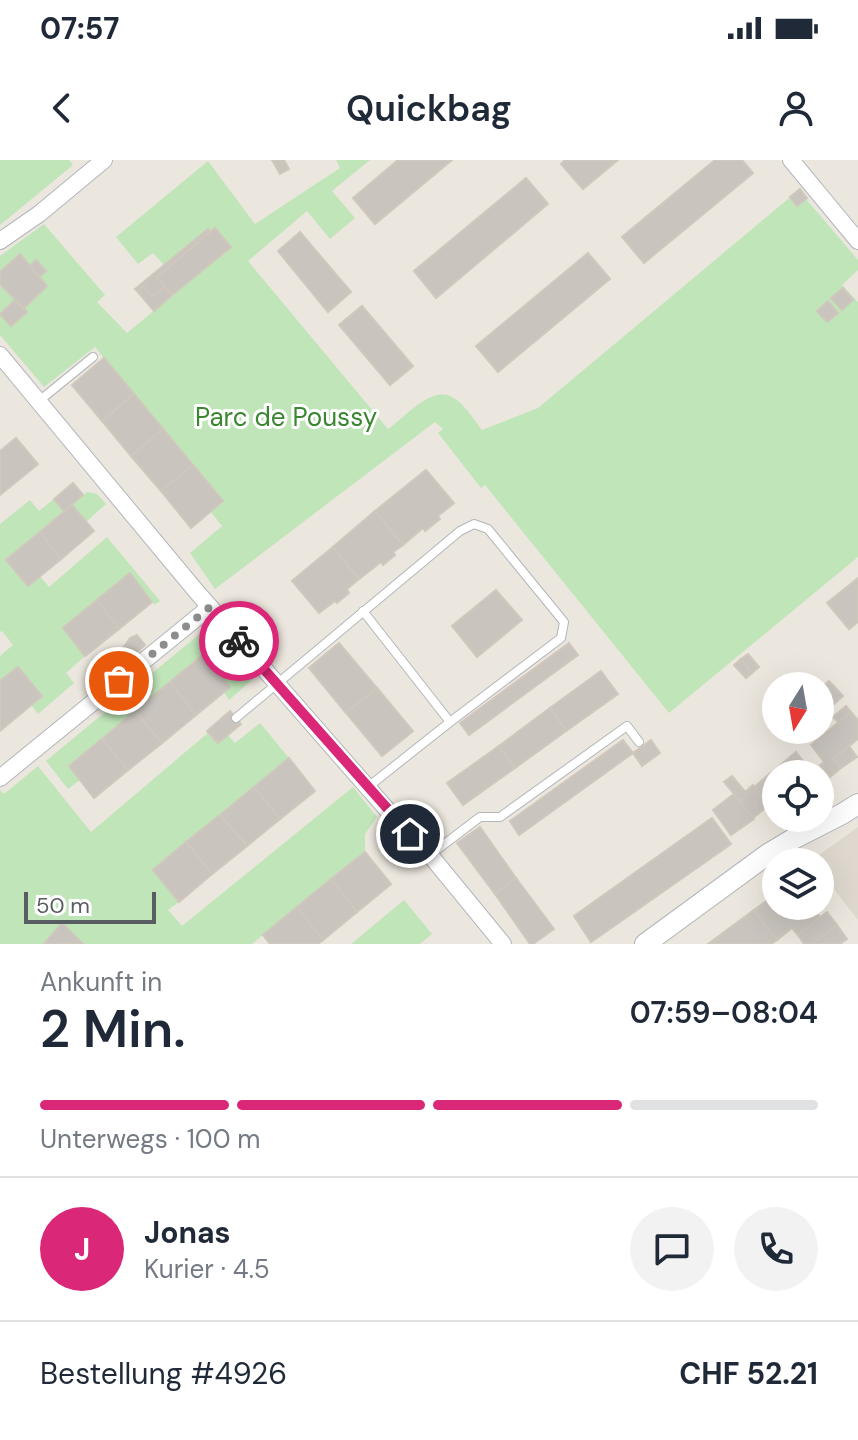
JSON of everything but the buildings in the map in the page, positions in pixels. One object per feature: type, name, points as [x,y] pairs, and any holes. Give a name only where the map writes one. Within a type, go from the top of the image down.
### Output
[{"type":"street","points":[[0,241],[39,214],[104,160]]},
{"type":"street","points":[[791,160],[858,241]]},
{"type":"street","points":[[0,355],[210,607],[430,855],[503,944]]},
{"type":"street","points":[[0,778],[210,607]]},
{"type":"street","points":[[645,944],[768,854],[858,804]]},
{"type":"lane","points":[[39,402],[93,357]]},
{"type":"lane","points":[[236,718],[460,531],[474,524],[488,529],[564,622],[561,638],[368,787]]},
{"type":"lane","points":[[363,611],[450,722]]},
{"type":"lane","points":[[430,855],[480,817],[500,817],[627,726],[639,742]]},
{"type":"shaded area","points":[[858,827],[858,920],[834,889],[834,848],[829,848]]},
{"type":"green space","points":[[0,160],[69,160],[73,165],[0,225]]},
{"type":"green space","name":"Parc de Poussy","points":[[336,160],[370,160],[332,191],[355,218],[330,239],[307,211],[248,261],[388,429],[418,404],[435,395],[452,397],[465,407],[482,430],[538,408],[800,189],[858,260],[858,270],[842,285],[858,302],[858,557],[669,713],[485,485],[481,488],[438,433],[443,429],[435,422],[215,589],[190,553],[222,526],[210,511],[222,500],[95,347],[44,387],[0,335],[0,256],[44,224],[105,295],[97,302],[127,333],[231,247],[215,228],[164,265],[153,253],[138,264],[116,237],[208,161],[255,224],[340,168]]},
{"type":"green space","points":[[87,492],[97,494],[106,504],[86,522],[72,505]]},
{"type":"green space","points":[[54,499],[64,511],[6,560],[27,586],[40,576],[49,587],[107,537],[160,601],[155,605],[130,574],[63,628],[85,656],[66,673],[74,683],[38,714],[31,705],[42,696],[18,667],[0,681],[0,656],[13,645],[0,632],[0,524],[30,500],[39,511]]},
{"type":"green space","points":[[202,632],[214,633],[253,679],[229,700],[224,692],[230,687],[203,656],[69,765],[80,780],[68,789],[46,761]]},
{"type":"green space","points":[[260,723],[289,758],[153,870],[179,902],[168,910],[182,926],[353,787],[377,817],[365,834],[365,852],[252,944],[83,944],[62,923],[44,944],[0,944],[0,790],[4,794],[38,766],[91,832],[209,732],[218,743],[228,735],[235,743]]},
{"type":"green space","points":[[404,900],[432,934],[420,944],[351,944]]},
{"type":"way so far","points":[[119,681],[210,607],[239,641]]},
{"type":"route","points":[[239,641],[410,834]]}]
